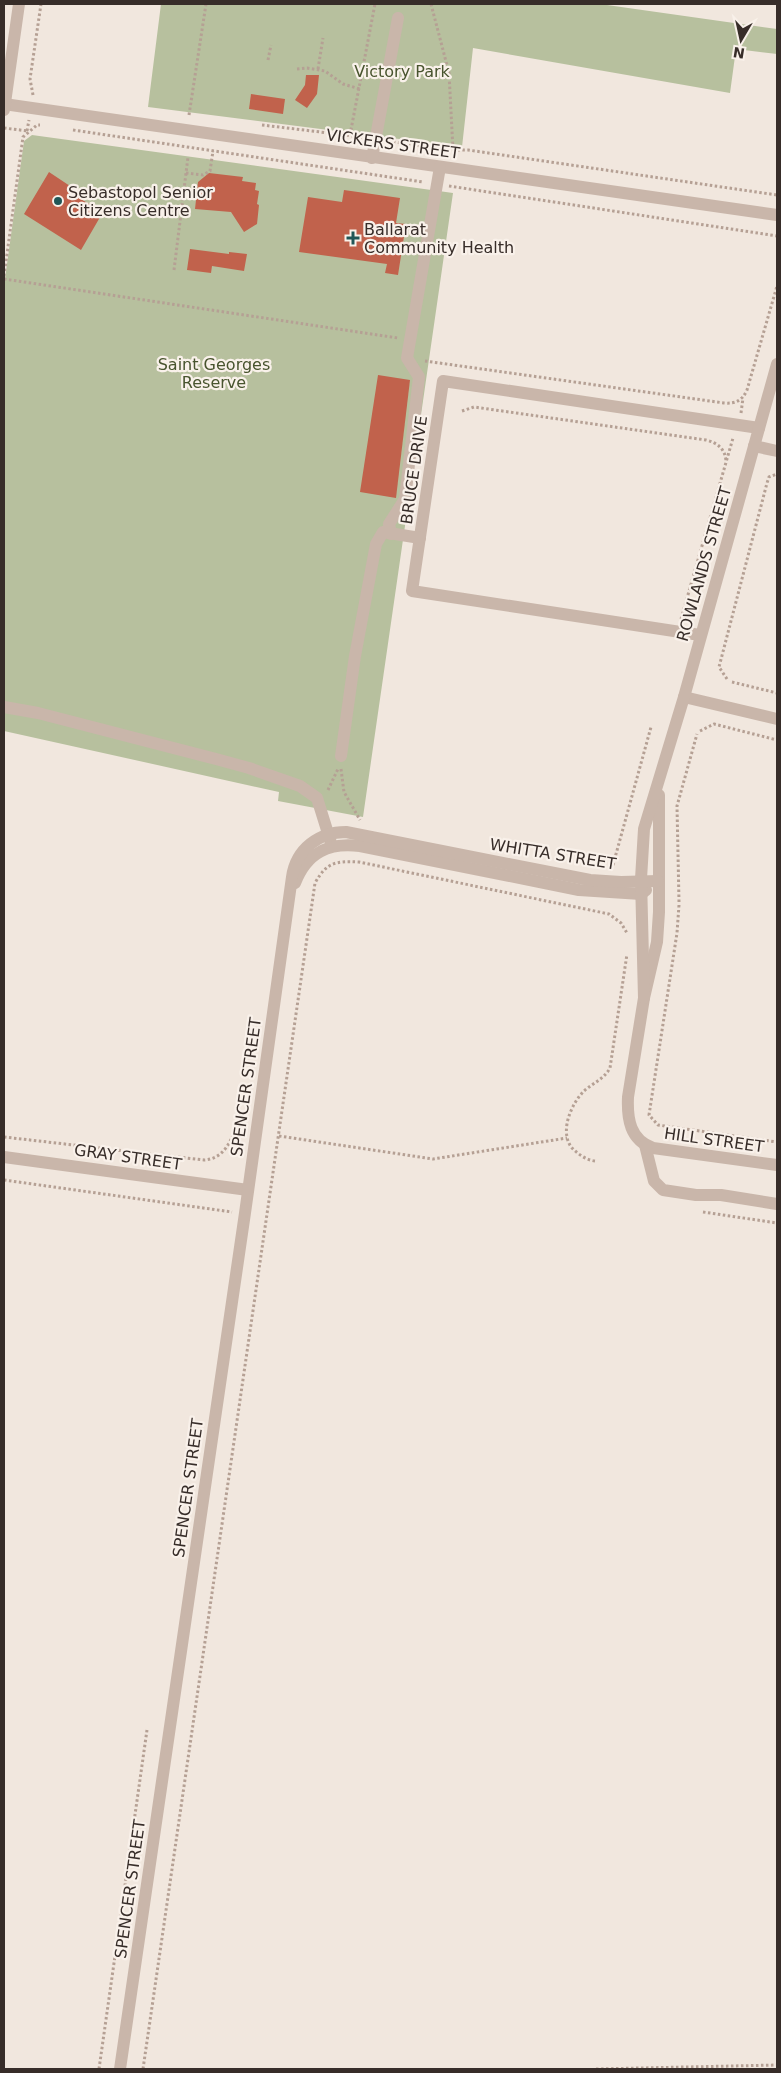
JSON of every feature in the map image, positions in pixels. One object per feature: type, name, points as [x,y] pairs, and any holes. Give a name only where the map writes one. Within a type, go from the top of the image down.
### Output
[{"type":"street","points":[[4,106],[18,4]]},
{"type":"street","points":[[372,158],[398,18]]},
{"type":"street","name":"VICKERS STREET","points":[[4,106],[777,215]]},
{"type":"street","points":[[391,534],[389,524],[405,499],[419,377],[407,358],[440,167]]},
{"type":"street","name":"ROWLANDS STREET","points":[[644,998],[641,880],[644,830],[684,697],[777,364]]},
{"type":"street","name":"BRUCE DRIVE","points":[[700,635],[412,591],[443,381],[758,428]]},
{"type":"street","points":[[754,446],[777,451]]},
{"type":"street","points":[[341,756],[355,656],[376,544],[383,532],[420,538]]},
{"type":"street","points":[[684,697],[777,719]]},
{"type":"street","points":[[4,707],[38,713],[249,768],[300,786],[312,794],[320,804],[330,840]]},
{"type":"street","name":"ROWLANDS STREET","points":[[624,1124],[644,998],[657,937],[658,806],[662,774]]},
{"type":"street","name":"WHITTA STREET","points":[[306,855],[342,832],[606,882],[658,881]]},
{"type":"street","name":"WHITTA STREET","points":[[330,840],[579,890],[641,894]]},
{"type":"street","name":"SPENCER STREET","points":[[120,2069],[288,912],[296,881],[306,855]]},
{"type":"street","points":[[641,894],[658,881]]},
{"type":"street","points":[[642,929],[658,923]]},
{"type":"street","points":[[642,929],[657,937]]},
{"type":"street","name":"HILL STREET","points":[[624,1124],[645,1145],[653,1148],[777,1165]]},
{"type":"street","points":[[645,1145],[654,1181],[663,1190],[777,1204]]},
{"type":"street","name":"GRAY STREET","points":[[4,1157],[248,1190]]},
{"type":"path","points":[[33,93],[30,79],[41,4]]},
{"type":"path","points":[[189,115],[206,4]]},
{"type":"path","points":[[374,4],[360,89],[350,135],[453,150],[468,150],[777,195]]},
{"type":"path","points":[[431,4],[449,73],[453,150]]},
{"type":"path","points":[[318,69],[323,38]]},
{"type":"path","points":[[268,60],[271,45]]},
{"type":"path","points":[[297,69],[318,69],[329,73],[343,84],[360,89]]},
{"type":"path","points":[[46,126],[37,125],[23,137],[4,277],[411,339]]},
{"type":"path","points":[[4,128],[29,131]]},
{"type":"path","points":[[65,129],[777,236]]},
{"type":"path","points":[[186,173],[203,175],[210,171],[213,151]]},
{"type":"path","points":[[174,270],[188,157]]},
{"type":"path","points":[[678,632],[743,406],[743,398],[747,390],[777,286]]},
{"type":"path","points":[[407,358],[724,404],[735,403],[743,398]]},
{"type":"path","points":[[462,411],[474,407],[706,440],[719,446],[724,453],[726,461]]},
{"type":"path","points":[[727,679],[719,667],[767,483],[769,477],[777,474]]},
{"type":"path","points":[[732,682],[777,692]]},
{"type":"path","points":[[777,740],[714,724],[698,732],[677,806],[678,933],[650,1115],[658,1125],[777,1142]]},
{"type":"path","points":[[613,865],[651,727]]},
{"type":"path","points":[[320,804],[341,764],[344,792],[361,821],[359,834]]},
{"type":"path","points":[[143,2069],[280,1136],[315,883],[324,869],[332,864],[359,862],[609,914],[622,923],[628,936]]},
{"type":"path","points":[[595,1162],[580,1155],[570,1145],[567,1138],[570,1114],[584,1091],[604,1076],[610,1068],[628,950]]},
{"type":"path","points":[[4,1137],[213,1160],[229,1146],[234,1132]]},
{"type":"path","points":[[280,1136],[434,1158],[567,1138]]},
{"type":"path","points":[[4,1180],[245,1213]]},
{"type":"path","points":[[703,1212],[777,1223]]},
{"type":"path","points":[[99,2069],[147,1730]]},
{"type":"path","points":[[596,2069],[777,2065]]},
{"type":"green space","name":"Victory Park","points":[[161,4],[600,4],[777,29],[777,54],[736,49],[730,93],[473,48],[462,147],[148,107]]},
{"type":"green space","name":"Saint Georges Reserve","points":[[32,135],[453,193],[363,817],[278,801],[279,792],[4,731],[4,286],[24,141]]},
{"type":"building","points":[[306,75],[319,75],[317,94],[307,108],[295,100],[305,85]]},
{"type":"building","points":[[251,94],[285,99],[283,114],[249,109]]},
{"type":"building","name":"Sebastopol Senior Citizens Centre","points":[[49,172],[70,186],[67,191],[103,212],[81,250],[24,214]]},
{"type":"building","points":[[209,173],[243,177],[242,181],[256,183],[255,190],[259,191],[257,224],[244,232],[231,212],[195,209],[198,182]]},
{"type":"building","name":"Ballarat Community Health","points":[[344,190],[400,198],[396,223],[406,224],[398,275],[385,273],[387,264],[299,252],[308,197],[342,202]]},
{"type":"building","points":[[190,249],[229,254],[229,252],[247,254],[244,271],[212,266],[211,273],[187,270]]},
{"type":"building","points":[[378,375],[410,380],[396,498],[360,492]]},
{"type":"place","name":"Sebastopol Senior Citizens Centre","points":[[58,201]]},
{"type":"place","name":"Ballarat Community Health","points":[[353,238]]}]
